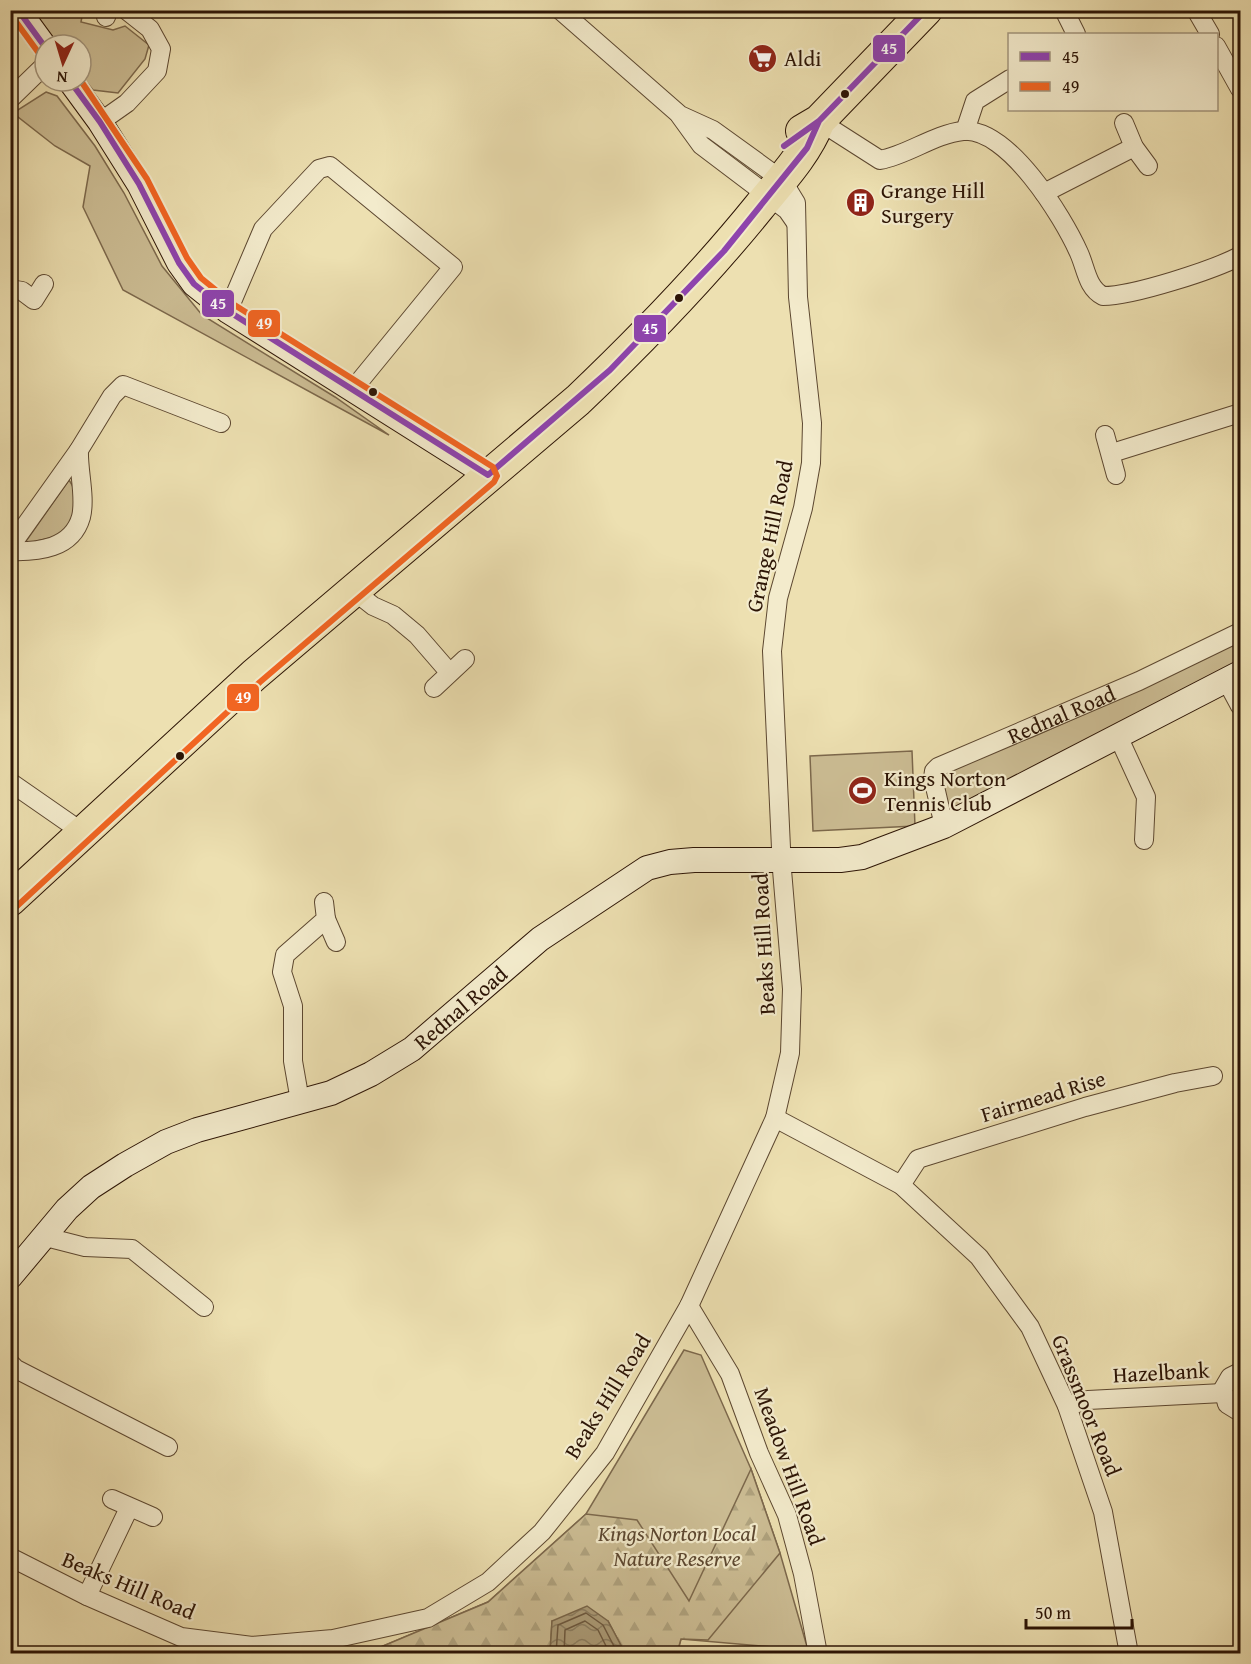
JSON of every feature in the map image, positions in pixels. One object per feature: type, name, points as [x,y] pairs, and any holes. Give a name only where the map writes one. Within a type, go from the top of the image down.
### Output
[{"type":"highway","points":[[10,900],[254,675],[578,400],[666,312],[684,271],[767,182],[796,135],[819,121],[926,10]]},
{"type":"street","points":[[18,10],[35,33]]},
{"type":"street","points":[[100,122],[127,103],[156,71],[161,49],[150,29],[126,10]]},
{"type":"street","points":[[1064,10],[1076,33]]},
{"type":"street","points":[[1196,10],[1209,33]]},
{"type":"street","points":[[570,14],[680,115],[700,145],[767,182]]},
{"type":"street","points":[[1218,50],[1240,89]]},
{"type":"street","points":[[10,99],[33,77]]},
{"type":"street","points":[[965,131],[975,101],[1008,80]]},
{"type":"street","points":[[79,93],[139,184],[179,263],[194,284],[228,311],[354,388],[488,475]]},
{"type":"street","points":[[819,121],[880,160],[965,131],[983,136],[1018,159],[1044,193],[1079,252],[1092,287],[1103,296],[1185,276],[1240,256]]},
{"type":"street","points":[[1124,123],[1134,147],[1148,166]]},
{"type":"street","points":[[1044,193],[1134,147]]},
{"type":"street","points":[[228,311],[263,229],[319,169],[330,166],[453,267],[354,388]]},
{"type":"street","name":"Grange Hill Road","points":[[767,182],[794,196],[798,297],[812,423],[811,463],[803,508],[778,598],[772,651],[782,859]]},
{"type":"street","points":[[10,289],[22,291],[34,300],[44,284]]},
{"type":"street","points":[[79,450],[81,517],[65,541],[37,552],[10,549],[79,450],[112,396],[123,385],[221,423]]},
{"type":"street","points":[[1112,453],[1240,413]]},
{"type":"street","points":[[1105,435],[1112,453],[1116,475]]},
{"type":"street","points":[[354,591],[373,606],[393,615],[417,635],[449,672]]},
{"type":"street","name":"Rednal Road","points":[[944,826],[933,778],[934,771],[938,767],[1139,681],[1240,632]]},
{"type":"street","points":[[434,688],[465,659]]},
{"type":"street","points":[[1233,676],[1240,706]]},
{"type":"street","name":"Rednal Road","points":[[10,1277],[42,1236],[92,1187],[166,1142],[331,1093],[371,1074],[412,1049],[540,939],[647,868],[670,862],[840,860],[862,857],[944,826],[1233,676]]},
{"type":"street","points":[[1118,736],[1146,797],[1144,840]]},
{"type":"street","points":[[10,782],[82,832]]},
{"type":"street","name":"Beaks Hill Road","points":[[10,1557],[87,1596],[181,1637],[252,1646],[333,1639],[428,1618],[488,1582],[542,1532],[605,1453],[689,1306],[775,1118],[790,1053],[792,989],[782,859]]},
{"type":"street","points":[[300,1101],[293,1061],[293,1006],[282,972],[285,955],[325,911],[336,942]]},
{"type":"street","name":"Fairmead Rise","points":[[901,1185],[918,1159],[1085,1107],[1175,1083],[1213,1076]]},
{"type":"street","name":"Grassmoor Road","points":[[775,1118],[901,1185],[979,1257],[1030,1327],[1067,1406],[1103,1512],[1129,1653]]},
{"type":"street","points":[[42,1236],[85,1247],[132,1249],[204,1307]]},
{"type":"street","name":"Meadow Hill Road","points":[[689,1306],[730,1374],[759,1453],[787,1515],[803,1574],[818,1653]]},
{"type":"street","points":[[10,1363],[16,1369],[168,1447]]},
{"type":"street","name":"Hazelbank","points":[[1240,1372],[1225,1382],[1223,1393],[1227,1404],[1240,1412]]},
{"type":"street","name":"Hazelbank","points":[[1067,1406],[1088,1400],[1223,1393]]},
{"type":"street","points":[[112,1499],[153,1517]]},
{"type":"street","points":[[87,1596],[129,1508]]},
{"type":"green space","points":[[31,11],[83,11],[81,22],[113,30],[125,26],[149,45],[145,59],[118,93],[93,90],[93,33],[48,33]]},
{"type":"green space","points":[[44,93],[57,96],[95,146],[124,193],[162,266],[202,315],[335,397],[389,435],[123,290],[83,207],[90,166],[55,146],[13,113]]},
{"type":"green space","points":[[69,480],[76,501],[73,515],[63,535],[24,544]]},
{"type":"green space","points":[[1240,638],[1240,660],[957,808],[946,805],[943,788],[945,778],[956,765],[986,751],[1027,739],[1063,724]]},
{"type":"green space","name":"Kings Norton Tennis Club","points":[[912,751],[915,826],[813,831],[810,756]]},
{"type":"green space","name":"Kings Norton Local Nature Reserve","points":[[684,1350],[701,1355],[751,1469],[780,1553],[808,1650],[681,1639],[677,1654],[370,1654],[371,1651],[488,1602],[586,1514]]},
{"type":"green space","points":[[751,1469],[780,1553],[708,1640],[681,1639],[677,1653],[625,1653],[608,1621],[552,1621],[550,1653],[370,1654],[371,1651],[488,1602],[586,1514],[637,1520],[689,1601]]},
{"type":"water","points":[[587,1606],[608,1621],[625,1653],[550,1653],[552,1621]]},
{"type":"transit line","name":"45","points":[[18,10],[35,33]]},
{"type":"transit line","name":"45","points":[[784,146],[819,121],[926,10]]},
{"type":"transit line","name":"49","points":[[11,15],[33,45]]},
{"type":"transit line","name":"45","points":[[79,93],[139,184],[179,263],[194,284],[228,311],[488,475],[610,370],[724,251],[807,148],[819,121]]},
{"type":"transit line","name":"49","points":[[16,907],[260,682],[494,482],[497,476],[493,467],[233,304],[201,278],[187,258],[147,179],[89,93]]},
{"type":"place","name":"Aldi","points":[[763,58]]},
{"type":"place","name":"Grange Hill Surgery","points":[[860,203]]},
{"type":"place","name":"Kings Norton Tennis Club","points":[[863,791]]}]
